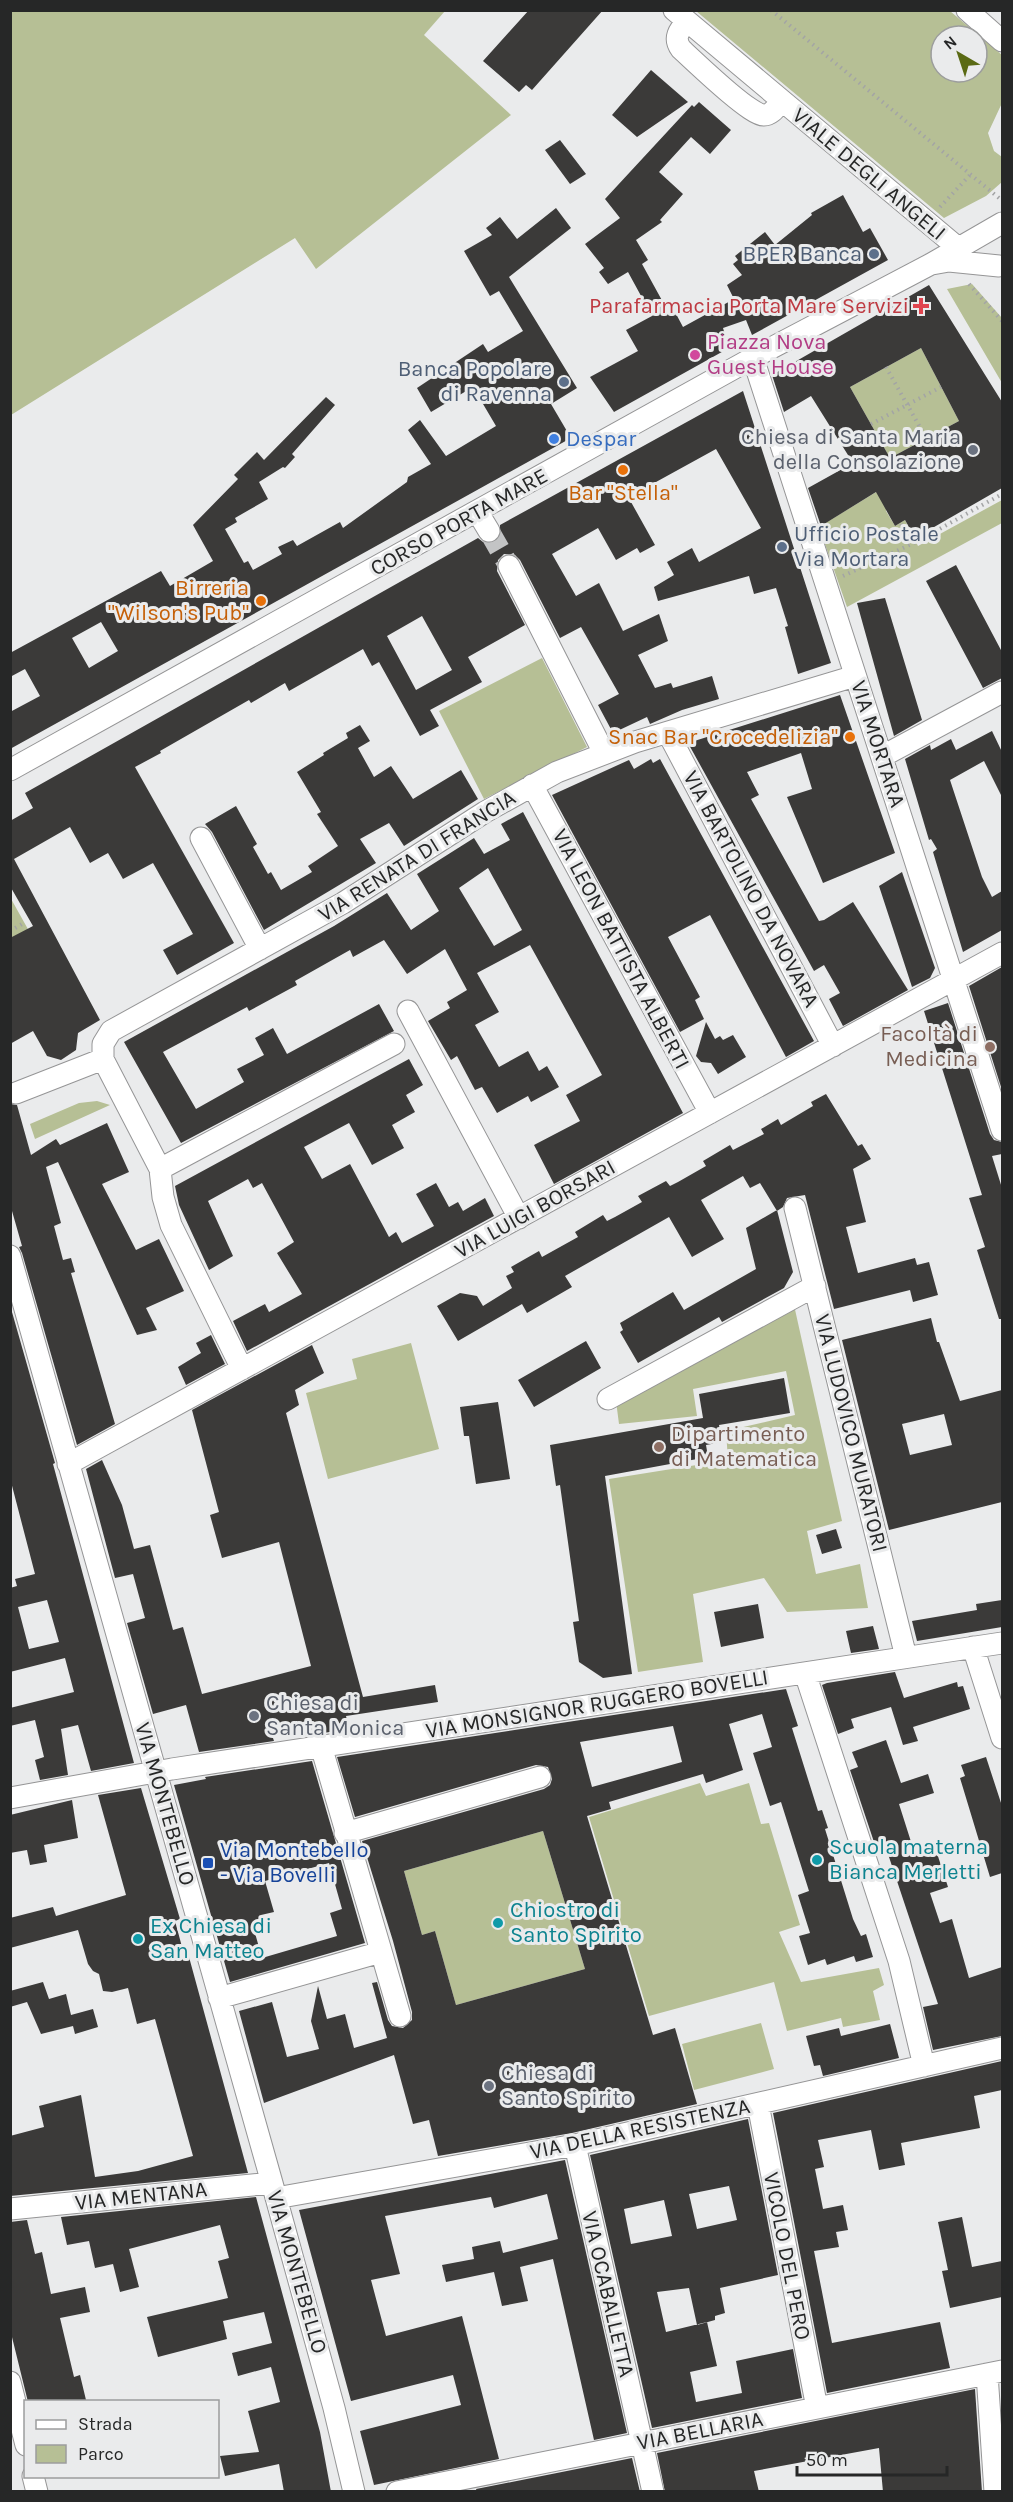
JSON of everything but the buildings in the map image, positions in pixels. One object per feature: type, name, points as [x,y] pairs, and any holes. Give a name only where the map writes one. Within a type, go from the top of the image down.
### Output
[{"type":"street","points":[[967,10],[1002,41]]},
{"type":"street","name":"VIALE DEGLI ANGELI","points":[[680,16],[957,247]]},
{"type":"street","points":[[996,226],[990,254],[1001,267]]},
{"type":"street","name":"CORSO PORTA MARE","points":[[10,770],[753,358],[931,264],[996,226]]},
{"type":"street","points":[[931,264],[949,261],[1001,267]]},
{"type":"street","name":"VIA MORTARA","points":[[753,358],[1002,1130]]},
{"type":"street","points":[[477,511],[489,531]]},
{"type":"street","points":[[508,567],[604,753]]},
{"type":"street","name":"VIA RENATA DI FRANCIA","points":[[103,1059],[103,1044],[111,1031],[117,1027],[343,903],[485,812],[532,785],[604,753],[855,676]]},
{"type":"street","points":[[883,756],[1002,692]]},
{"type":"street","name":"VIA BARTOLINO DA NOVARA","points":[[668,733],[833,1046]]},
{"type":"street","name":"VIA LEON BATTISTA ALBERTI","points":[[532,785],[710,1113]]},
{"type":"street","points":[[201,838],[260,949]]},
{"type":"street","name":"VIA LUIGI BORSARI","points":[[68,1464],[1002,953]]},
{"type":"street","points":[[408,1011],[519,1218]]},
{"type":"street","points":[[160,1169],[394,1044]]},
{"type":"street","points":[[16,1093],[103,1059],[160,1169],[163,1197],[171,1225],[242,1369]]},
{"type":"street","name":"VIA LUDOVICO MURATORI","points":[[795,1208],[906,1657]]},
{"type":"street","name":"VIA MONTEBELLO","points":[[10,1256],[274,2191],[334,2408],[354,2492]]},
{"type":"street","points":[[608,1399],[815,1287]]},
{"type":"street","name":"VIA MONSIGNOR RUGGERO BOVELLI","points":[[10,1798],[321,1746],[1002,1643]]},
{"type":"street","points":[[973,1647],[1002,1738]]},
{"type":"street","points":[[805,1673],[899,1961],[924,2066]]},
{"type":"street","points":[[321,1746],[400,2016]]},
{"type":"street","points":[[345,1833],[540,1777]]},
{"type":"street","points":[[219,1998],[381,1952]]},
{"type":"street","name":"VIA DELLA RESISTENZA","points":[[274,2191],[575,2145],[1002,2048]]},
{"type":"street","name":"VICOLO DEL PERO","points":[[758,2104],[817,2408]]},
{"type":"street","name":"VIA OCABALLETTA","points":[[575,2145],[653,2492]]},
{"type":"street","name":"VIA MENTANA","points":[[10,2209],[274,2191]]},
{"type":"street","points":[[995,2373],[995,2492]]},
{"type":"street","name":"VIA BELLARIA","points":[[397,2492],[995,2373]]},
{"type":"street","points":[[10,2382],[24,2437]]},
{"type":"path","points":[[771,10],[999,198]]},
{"type":"path","points":[[948,199],[970,175]]},
{"type":"path","points":[[965,279],[1002,321]]},
{"type":"path","points":[[886,368],[926,438]]},
{"type":"path","points":[[871,424],[941,387]]},
{"type":"path","points":[[827,586],[911,544],[1002,494]]},
{"type":"path","points":[[901,524],[911,544]]},
{"type":"path","points":[[10,931],[22,924]]},
{"type":"green space","points":[[10,11],[445,11],[424,35],[511,115],[316,269],[295,238],[11,415]]},
{"type":"green space","points":[[696,11],[950,11],[965,24],[929,24],[929,84],[989,84],[989,44],[1002,55],[1002,103],[988,133],[994,151],[1002,157],[1002,182],[986,196],[944,218]]},
{"type":"green space","points":[[972,284],[1002,318],[1002,383],[947,289]]},
{"type":"green space","points":[[921,348],[959,421],[890,458],[850,387]]},
{"type":"green space","points":[[886,486],[886,511],[895,526],[905,520],[918,546],[1002,500],[1002,523],[847,607],[819,527]]},
{"type":"green space","points":[[542,658],[587,747],[484,799],[439,711]]},
{"type":"green space","points":[[10,897],[29,931],[10,941]]},
{"type":"green space","points":[[97,1101],[110,1105],[35,1139],[30,1124],[79,1103]]},
{"type":"green space","points":[[794,1305],[842,1521],[807,1531],[816,1574],[860,1564],[868,1608],[787,1612],[764,1578],[693,1594],[703,1662],[638,1672],[609,1479],[728,1460],[726,1431],[795,1415],[786,1371],[693,1389],[697,1416],[619,1424],[616,1401]]},
{"type":"green space","points":[[411,1343],[439,1449],[328,1479],[306,1393],[357,1379],[352,1359]]},
{"type":"green space","points":[[700,1783],[706,1796],[749,1783],[761,1824],[769,1823],[800,1925],[779,1932],[801,1982],[879,1968],[884,1985],[873,1991],[880,2020],[843,2027],[841,2018],[787,2031],[774,1982],[649,2016],[589,1817]]},
{"type":"green space","points":[[543,1831],[585,1969],[456,2005],[435,1931],[422,1935],[404,1871]]},
{"type":"green space","points":[[761,2023],[774,2069],[694,2090],[682,2044]]},
{"type":"tunnel","points":[[489,531],[509,566]]},
{"type":"place","name":"BPER Banca","points":[[874,254]]},
{"type":"place","name":"Parafarmacia Porta Mare Servizi","points":[[921,306]]},
{"type":"place","name":"Piazza Nova Guest House","points":[[695,355]]},
{"type":"place","name":"Banca Popolare di Ravenna","points":[[564,382]]},
{"type":"place","name":"Despar","points":[[554,439]]},
{"type":"place","name":"Chiesa di Santa Maria della Consolazione","points":[[973,450]]},
{"type":"place","name":"Bar \"Stella\"","points":[[623,470]]},
{"type":"place","name":"Ufficio Postale Via Mortara","points":[[782,547]]},
{"type":"place","name":"Birreria \"Wilson's Pub\"","points":[[261,601]]},
{"type":"place","name":"Snac Bar \"Crocedelizia\"","points":[[850,737]]},
{"type":"place","name":"Facoltà di Medicina","points":[[990,1047]]},
{"type":"place","name":"Dipartimento di Matematica","points":[[659,1447]]},
{"type":"place","name":"Chiesa di Santa Monica","points":[[254,1716]]},
{"type":"place","name":"Scuola materna Bianca Merletti","points":[[817,1860]]},
{"type":"place","name":"Via Montebello - Via Bovelli","points":[[208,1863]]},
{"type":"place","name":"Chiostro di Santo Spirito","points":[[498,1923]]},
{"type":"place","name":"Ex Chiesa di San Matteo","points":[[138,1939]]},
{"type":"place","name":"Chiesa di Santo Spirito","points":[[489,2086]]}]
